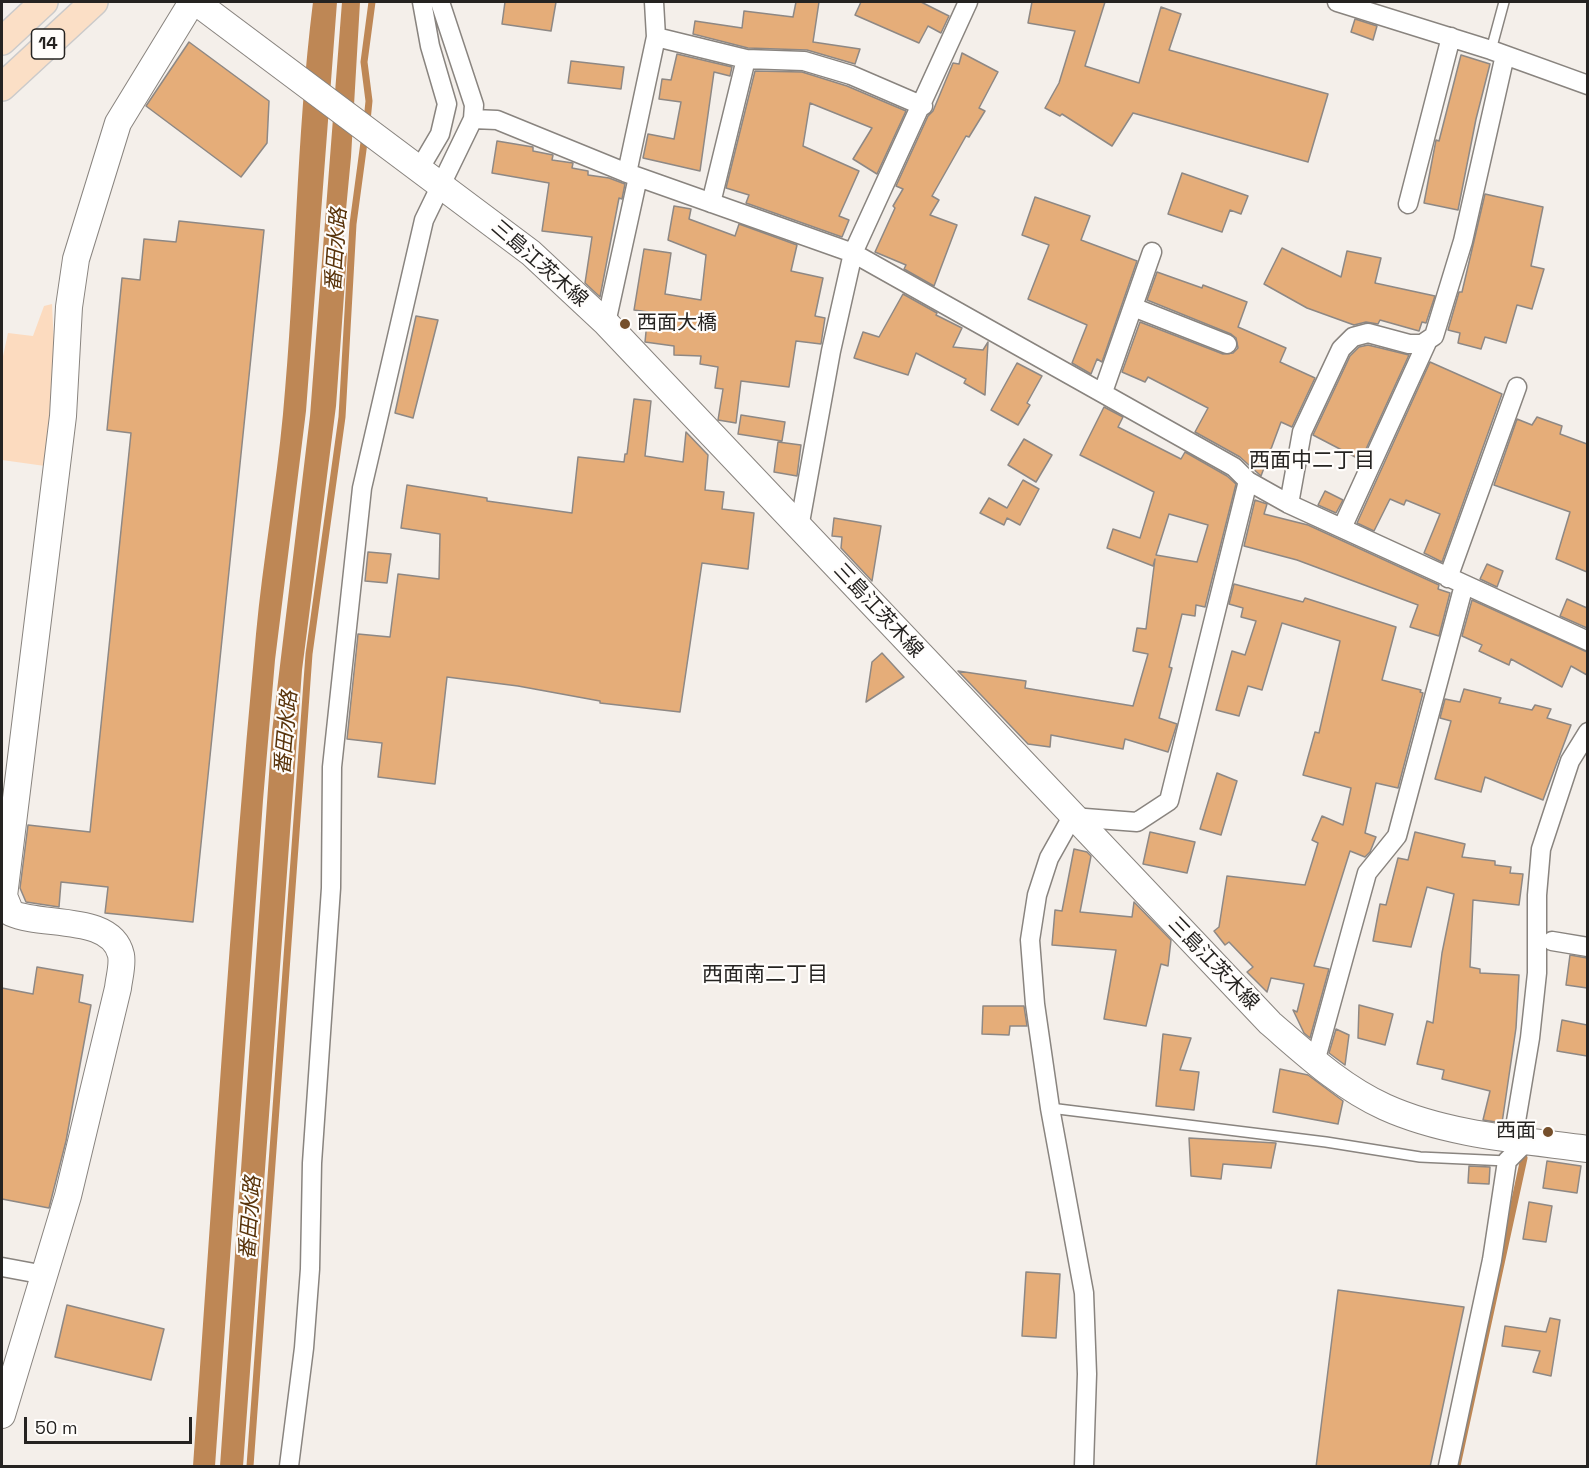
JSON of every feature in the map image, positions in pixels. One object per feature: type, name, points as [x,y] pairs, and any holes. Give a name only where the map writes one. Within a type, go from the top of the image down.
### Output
[{"type":"main road","name":"14","points":[[2,41],[44,2]]},
{"type":"main road","name":"14","points":[[2,87],[94,2]]},
{"type":"main road","name":"三島江茨木線","points":[[194,2],[282,69],[442,184],[531,253],[606,323],[1072,817],[1270,1023],[1315,1062],[1336,1078],[1385,1107],[1435,1124],[1516,1147],[1587,1149]]},
{"type":"main road","points":[[2,1415],[69,1196],[118,988],[122,956],[114,939],[90,926],[25,919],[11,913],[4,896],[63,416],[69,308],[76,259],[118,123],[194,2]]},
{"type":"street","points":[[420,168],[440,134],[447,104],[430,46],[422,2]]},
{"type":"street","points":[[289,1467],[304,1348],[310,1269],[312,1163],[331,888],[332,768],[362,488],[424,220],[433,197],[442,184],[473,119],[474,105],[440,2]]},
{"type":"street","points":[[606,323],[656,37],[654,2]]},
{"type":"street","points":[[799,528],[831,351],[853,253],[968,2]]},
{"type":"street","points":[[1337,2],[1498,52],[1587,85]]},
{"type":"street","points":[[656,37],[746,59],[804,61],[851,75],[922,106]]},
{"type":"street","points":[[1408,204],[1451,37]]},
{"type":"street","points":[[1289,504],[1302,432],[1341,349],[1353,337],[1368,333],[1409,344],[1422,344],[1434,336],[1463,241],[1498,52]]},
{"type":"street","points":[[711,203],[746,59]]},
{"type":"street","points":[[473,119],[497,120],[632,175],[853,253],[1234,467],[1248,482],[1289,504],[1587,641]]},
{"type":"street","points":[[1103,393],[1152,252]]},
{"type":"street","points":[[1132,307],[1227,344]]},
{"type":"street","points":[[1341,528],[1428,340]]},
{"type":"street","points":[[1315,1062],[1367,873],[1397,836],[1456,582],[1517,387]]},
{"type":"street","points":[[1084,1467],[1087,1374],[1084,1293],[1050,1108],[1035,1004],[1030,940],[1037,894],[1048,858],[1072,817],[1137,822],[1169,801],[1248,482]]},
{"type":"street","points":[[1448,1467],[1516,1147],[1534,1005],[1541,849],[1570,761],[1587,732]]},
{"type":"street","points":[[1552,941],[1587,947]]},
{"type":"street","points":[[2,1267],[45,1275]]},
{"type":"lane","points":[[1498,52],[1504,2]]},
{"type":"lane","points":[[1050,1108],[1420,1156],[1516,1147]]},
{"type":"shaded area","points":[[52,304],[55,366],[45,466],[2,460],[2,361],[8,333],[33,336],[44,306]]},
{"type":"water","points":[[313,2],[337,2],[306,411],[275,660],[215,1466],[193,1466],[238,842],[259,606],[283,414],[299,156]]},
{"type":"water","name":"番田水路","points":[[342,2],[360,2],[351,157],[342,252],[347,253],[336,406],[302,670],[243,1466],[220,1466],[272,732],[310,416]]},
{"type":"building","points":[[505,2],[556,2],[551,31],[502,24]]},
{"type":"building","points":[[796,2],[819,2],[813,42],[860,49],[855,64],[807,50],[748,48],[693,34],[695,21],[742,28],[744,11],[793,17]]},
{"type":"building","points":[[861,2],[921,2],[949,16],[941,33],[928,26],[919,43],[855,15]]},
{"type":"building","points":[[1032,2],[1105,2],[1085,66],[1139,83],[1161,7],[1181,14],[1169,50],[1328,94],[1308,162],[1133,113],[1112,146],[1062,114],[1060,116],[1045,108],[1059,83],[1075,31],[1028,23]]},
{"type":"building","points":[[1355,19],[1377,26],[1373,40],[1351,32]]},
{"type":"building","points":[[189,42],[269,101],[267,143],[241,177],[146,106]]},
{"type":"building","points":[[962,53],[998,72],[979,108],[985,111],[969,137],[966,136],[932,196],[939,200],[930,215],[957,225],[934,286],[904,269],[906,265],[875,252],[895,208],[893,206],[903,189],[896,186],[928,116],[933,111],[953,63],[959,64]]},
{"type":"building","points":[[677,54],[732,67],[730,76],[714,72],[700,171],[643,158],[648,134],[674,139],[681,102],[659,99],[662,79],[671,80]]},
{"type":"building","points":[[1461,55],[1490,64],[1476,119],[1458,210],[1424,203],[1436,140],[1439,141]]},
{"type":"building","points":[[571,61],[624,67],[621,89],[568,83]]},
{"type":"building","points":[[755,71],[802,72],[847,86],[906,111],[877,174],[853,159],[872,128],[810,103],[803,146],[859,171],[839,216],[849,220],[842,237],[746,203],[749,195],[726,188]]},
{"type":"building","points":[[497,141],[533,147],[533,151],[553,155],[552,160],[573,163],[572,168],[588,171],[588,175],[609,178],[625,184],[622,199],[619,198],[600,297],[585,283],[592,237],[542,231],[549,183],[492,173]]},
{"type":"building","points":[[1182,173],[1248,196],[1241,214],[1230,210],[1222,232],[1168,214]]},
{"type":"building","points":[[1485,194],[1543,207],[1531,266],[1544,269],[1532,309],[1517,305],[1506,343],[1485,337],[1481,349],[1458,343],[1460,333],[1448,330],[1459,292],[1462,292]]},
{"type":"building","points":[[1035,197],[1090,216],[1081,240],[1137,261],[1102,362],[1097,359],[1091,374],[1072,363],[1087,325],[1028,299],[1049,245],[1022,235]]},
{"type":"building","points":[[674,206],[691,209],[689,219],[735,236],[739,224],[797,245],[791,271],[823,278],[815,316],[825,318],[821,344],[796,341],[789,387],[741,381],[736,423],[718,420],[723,389],[715,388],[718,367],[700,364],[701,356],[674,355],[674,346],[645,342],[648,312],[634,310],[644,249],[671,253],[665,294],[701,300],[706,255],[668,240]]},
{"type":"building","points":[[179,221],[264,230],[193,922],[105,913],[108,887],[61,882],[59,907],[26,902],[20,888],[28,825],[90,832],[131,433],[107,430],[122,278],[140,280],[144,239],[176,242]]},
{"type":"building","points":[[1282,248],[1341,277],[1347,251],[1381,258],[1375,283],[1435,296],[1426,323],[1422,322],[1419,331],[1380,320],[1378,324],[1366,322],[1354,325],[1307,308],[1264,284]]},
{"type":"building","points":[[1157,272],[1202,288],[1203,285],[1247,302],[1238,327],[1286,348],[1280,362],[1315,378],[1292,427],[1281,422],[1261,476],[1240,457],[1195,432],[1208,408],[1148,377],[1145,382],[1122,372],[1140,322],[1223,354],[1233,353],[1238,348],[1236,338],[1231,334],[1147,300]]},
{"type":"building","points":[[903,294],[962,328],[953,347],[983,350],[988,342],[985,395],[964,383],[966,379],[916,353],[908,375],[854,358],[863,332],[879,337]]},
{"type":"building","points":[[416,316],[438,320],[413,418],[395,413]]},
{"type":"building","points":[[1368,345],[1409,355],[1361,460],[1313,435],[1350,356],[1359,347]]},
{"type":"building","points":[[1430,362],[1502,394],[1442,562],[1424,553],[1440,514],[1406,500],[1404,505],[1390,499],[1374,531],[1357,523]]},
{"type":"building","points":[[1017,363],[1042,376],[1027,403],[1030,405],[1018,425],[991,410]]},
{"type":"building","points":[[634,399],[651,401],[645,456],[683,462],[686,432],[708,455],[705,490],[724,492],[722,509],[754,513],[748,569],[702,563],[680,712],[600,703],[600,701],[518,686],[447,677],[435,784],[378,777],[382,743],[347,739],[358,634],[390,637],[398,574],[439,579],[440,534],[401,528],[407,485],[487,498],[487,501],[572,513],[578,457],[624,462]]},
{"type":"building","points":[[1104,407],[1123,417],[1118,427],[1181,459],[1185,452],[1227,476],[1236,484],[1205,607],[1196,605],[1195,616],[1182,614],[1169,667],[1172,668],[1159,718],[1177,724],[1168,752],[1125,739],[1123,749],[1051,735],[1050,747],[1028,744],[958,671],[1026,681],[1025,688],[1133,706],[1148,654],[1133,651],[1137,628],[1146,629],[1155,559],[1153,566],[1107,548],[1113,529],[1140,538],[1154,492],[1080,455]],"holes":[[[1169,514],[1208,525],[1197,562],[1156,555]]]},
{"type":"building","points":[[741,415],[785,422],[782,441],[738,434]]},
{"type":"building","points":[[1537,417],[1562,426],[1560,434],[1587,444],[1587,572],[1556,559],[1570,512],[1494,485],[1517,419],[1532,425]]},
{"type":"building","points":[[1024,439],[1052,455],[1036,482],[1008,465]]},
{"type":"building","points":[[778,442],[801,445],[797,476],[774,472]]},
{"type":"building","points":[[1023,480],[1039,489],[1020,525],[1007,518],[1004,525],[980,513],[989,498],[1007,508]]},
{"type":"building","points":[[1325,491],[1343,500],[1336,513],[1318,505]]},
{"type":"building","points":[[1255,500],[1267,504],[1264,514],[1308,525],[1439,585],[1438,589],[1450,593],[1439,636],[1410,627],[1418,605],[1297,560],[1244,546]]},
{"type":"building","points":[[834,518],[881,526],[872,581],[841,548],[842,537],[832,536]]},
{"type":"building","points":[[368,552],[391,554],[387,583],[365,581]]},
{"type":"building","points":[[1487,564],[1503,571],[1497,587],[1480,579]]},
{"type":"building","points":[[1234,584],[1303,602],[1305,598],[1396,627],[1382,680],[1421,690],[1420,692],[1423,693],[1398,788],[1376,783],[1365,833],[1376,837],[1370,852],[1365,857],[1350,851],[1314,966],[1329,969],[1310,1038],[1304,1033],[1293,1010],[1297,1012],[1304,984],[1271,978],[1267,992],[1247,972],[1253,967],[1229,942],[1225,945],[1214,931],[1219,927],[1227,876],[1305,885],[1318,843],[1312,840],[1322,816],[1343,825],[1351,788],[1303,775],[1315,732],[1319,733],[1340,641],[1282,623],[1262,690],[1248,686],[1239,716],[1216,710],[1232,651],[1245,655],[1256,621],[1241,617],[1243,608],[1229,604]]},
{"type":"building","points":[[1567,599],[1587,608],[1587,628],[1560,616]]},
{"type":"building","points":[[1472,600],[1587,652],[1587,675],[1571,666],[1562,687],[1511,659],[1509,665],[1479,651],[1482,645],[1462,636]]},
{"type":"building","points":[[882,653],[904,677],[866,702],[872,662]]},
{"type":"building","points":[[1464,689],[1501,698],[1499,703],[1532,710],[1535,705],[1551,709],[1547,718],[1571,725],[1543,800],[1485,777],[1481,792],[1435,779],[1451,721],[1440,718],[1445,699],[1460,702]]},
{"type":"building","points":[[1217,773],[1237,781],[1221,835],[1200,829]]},
{"type":"building","points":[[1150,832],[1195,842],[1187,873],[1143,864]]},
{"type":"building","points":[[1415,832],[1465,844],[1462,857],[1495,861],[1495,865],[1511,867],[1510,873],[1523,874],[1519,905],[1473,900],[1470,967],[1480,969],[1480,973],[1519,975],[1516,1028],[1502,1123],[1483,1120],[1490,1091],[1442,1079],[1444,1070],[1417,1064],[1427,1021],[1433,1023],[1442,953],[1454,894],[1427,887],[1411,947],[1373,941],[1380,904],[1386,905],[1398,858],[1408,860]]},
{"type":"building","points":[[1074,849],[1087,852],[1091,856],[1080,912],[1132,917],[1134,902],[1171,940],[1168,966],[1161,964],[1146,1026],[1104,1019],[1116,950],[1052,945],[1055,910],[1062,911]]},
{"type":"building","points":[[1570,955],[1587,958],[1587,988],[1566,985]]},
{"type":"building","points":[[37,967],[83,975],[79,1002],[91,1005],[66,1141],[49,1208],[2,1199],[2,988],[33,994]]},
{"type":"building","points":[[1359,1005],[1393,1014],[1385,1045],[1358,1038]]},
{"type":"building","points":[[983,1006],[1024,1006],[1027,1026],[1010,1026],[1009,1035],[982,1034]]},
{"type":"building","points":[[1562,1020],[1587,1025],[1587,1056],[1557,1051]]},
{"type":"building","points":[[1336,1029],[1349,1035],[1345,1065],[1329,1053]]},
{"type":"building","points":[[1163,1034],[1191,1038],[1180,1070],[1199,1072],[1194,1110],[1156,1106]]},
{"type":"building","points":[[1280,1069],[1308,1075],[1343,1101],[1338,1124],[1273,1112]]},
{"type":"building","points":[[1189,1138],[1276,1143],[1271,1168],[1223,1164],[1221,1179],[1191,1176]]},
{"type":"building","points":[[1547,1161],[1581,1166],[1577,1193],[1543,1188]]},
{"type":"building","points":[[1469,1166],[1490,1167],[1489,1184],[1468,1183]]},
{"type":"building","points":[[1529,1202],[1552,1206],[1546,1242],[1523,1239]]},
{"type":"building","points":[[1026,1272],[1060,1274],[1056,1338],[1022,1336]]},
{"type":"building","points":[[1338,1290],[1464,1307],[1430,1467],[1316,1467]]},
{"type":"building","points":[[67,1305],[164,1329],[151,1380],[55,1357]]},
{"type":"building","points":[[1550,1318],[1560,1320],[1551,1376],[1533,1372],[1540,1351],[1502,1346],[1505,1326],[1546,1332]]},
{"type":"waterway","points":[[367,121],[369,101],[364,62],[372,2]]},
{"type":"waterway","name":"番田水路","points":[[250,1466],[309,654],[342,417],[353,224],[365,135]]},
{"type":"waterway","points":[[1457,1466],[1524,1158]]},
{"type":"place","name":"西面大橋","points":[[625,324]]},
{"type":"place","name":"西面","points":[[1548,1132]]},
{"type":"district","name":"西面中二丁目","points":[[1312,461]]},
{"type":"district","name":"西面南二丁目","points":[[765,975]]}]
